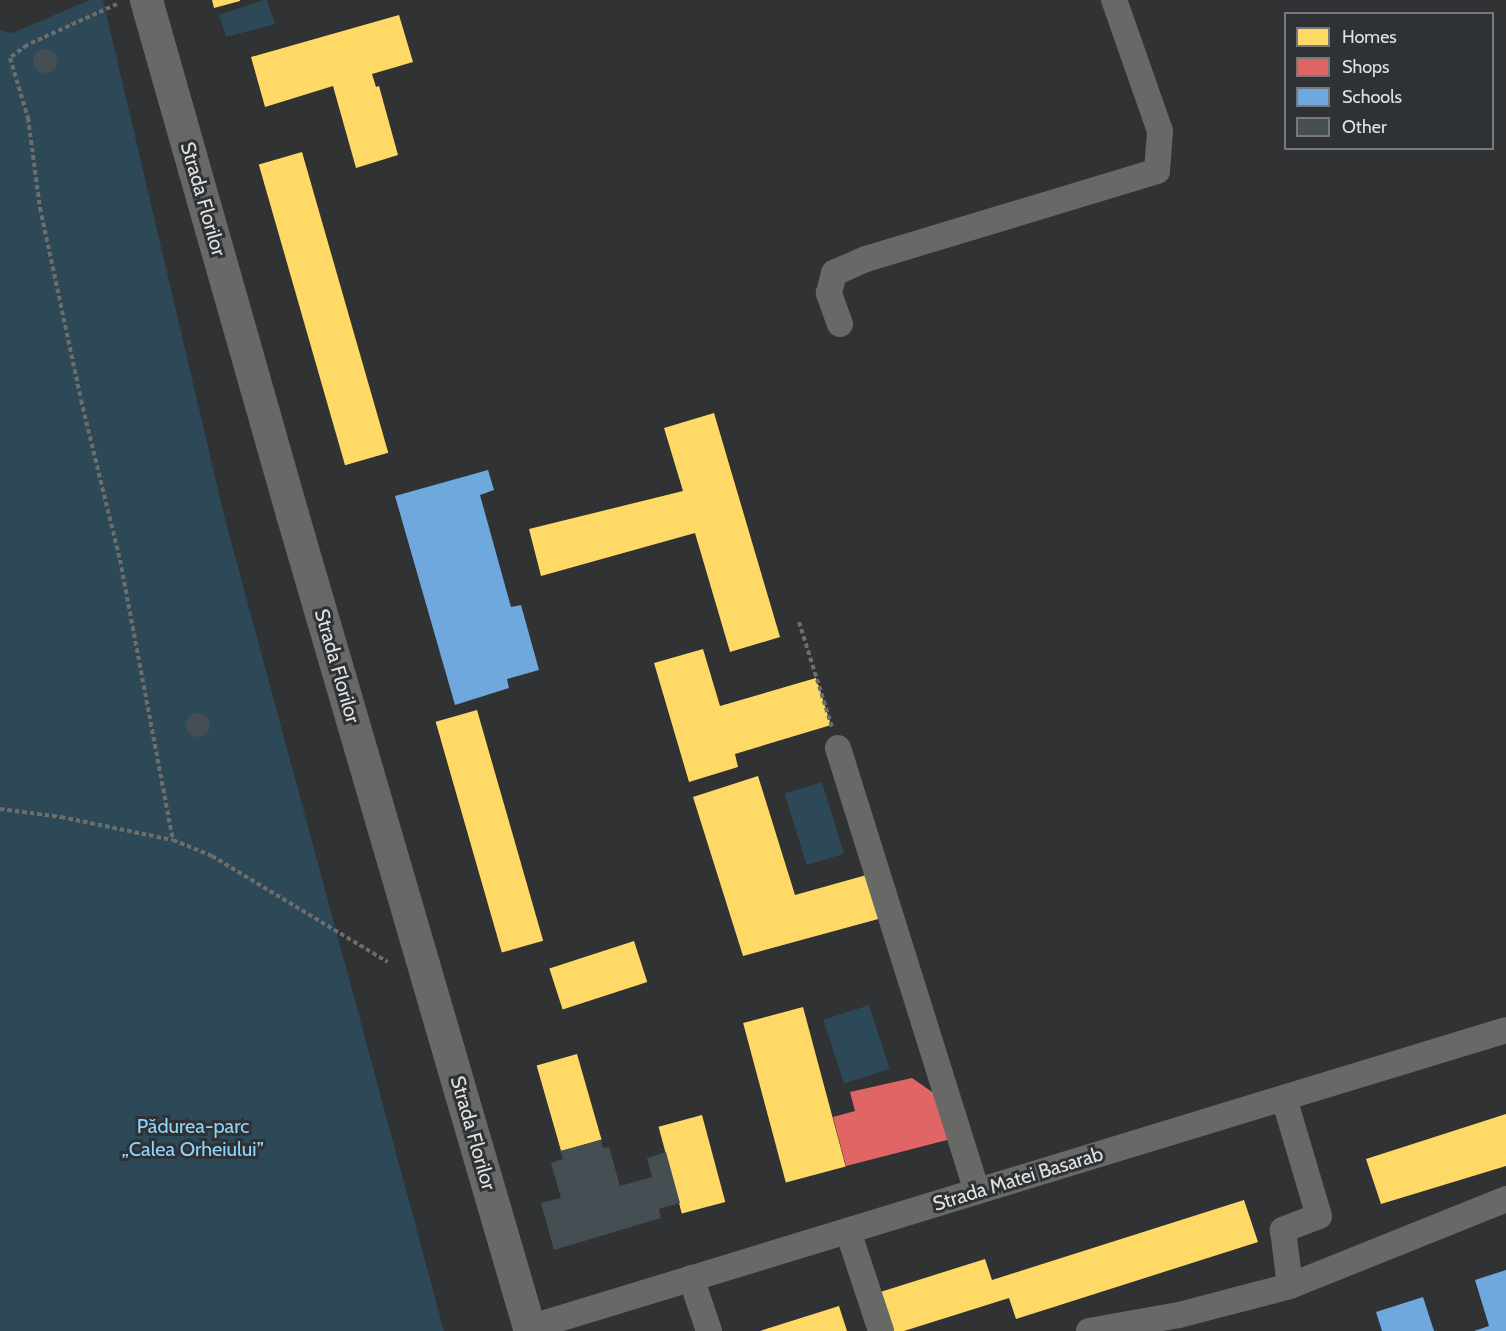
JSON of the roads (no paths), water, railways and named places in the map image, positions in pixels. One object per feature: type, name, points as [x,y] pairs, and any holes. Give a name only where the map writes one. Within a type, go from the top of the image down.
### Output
[{"type":"main road","name":"Strada Florilor","points":[[132,2],[292,514],[530,1329]]},
{"type":"street","points":[[840,324],[829,293],[834,273],[866,259],[1157,171],[1160,131],[1114,0]]},
{"type":"street","points":[[838,748],[977,1191]]},
{"type":"street","name":"Strada Matei Basarab","points":[[530,1329],[1506,1030]]},
{"type":"street","points":[[1284,1098],[1319,1216],[1283,1230],[1290,1286]]},
{"type":"street","points":[[1089,1331],[1179,1315],[1290,1286],[1506,1198]]},
{"type":"street","points":[[849,1231],[881,1331]]},
{"type":"street","points":[[691,1278],[709,1331]]},
{"type":"park label","name":"Pădurea-parc „Calea Orheiului”","points":[[193,1138]]}]
